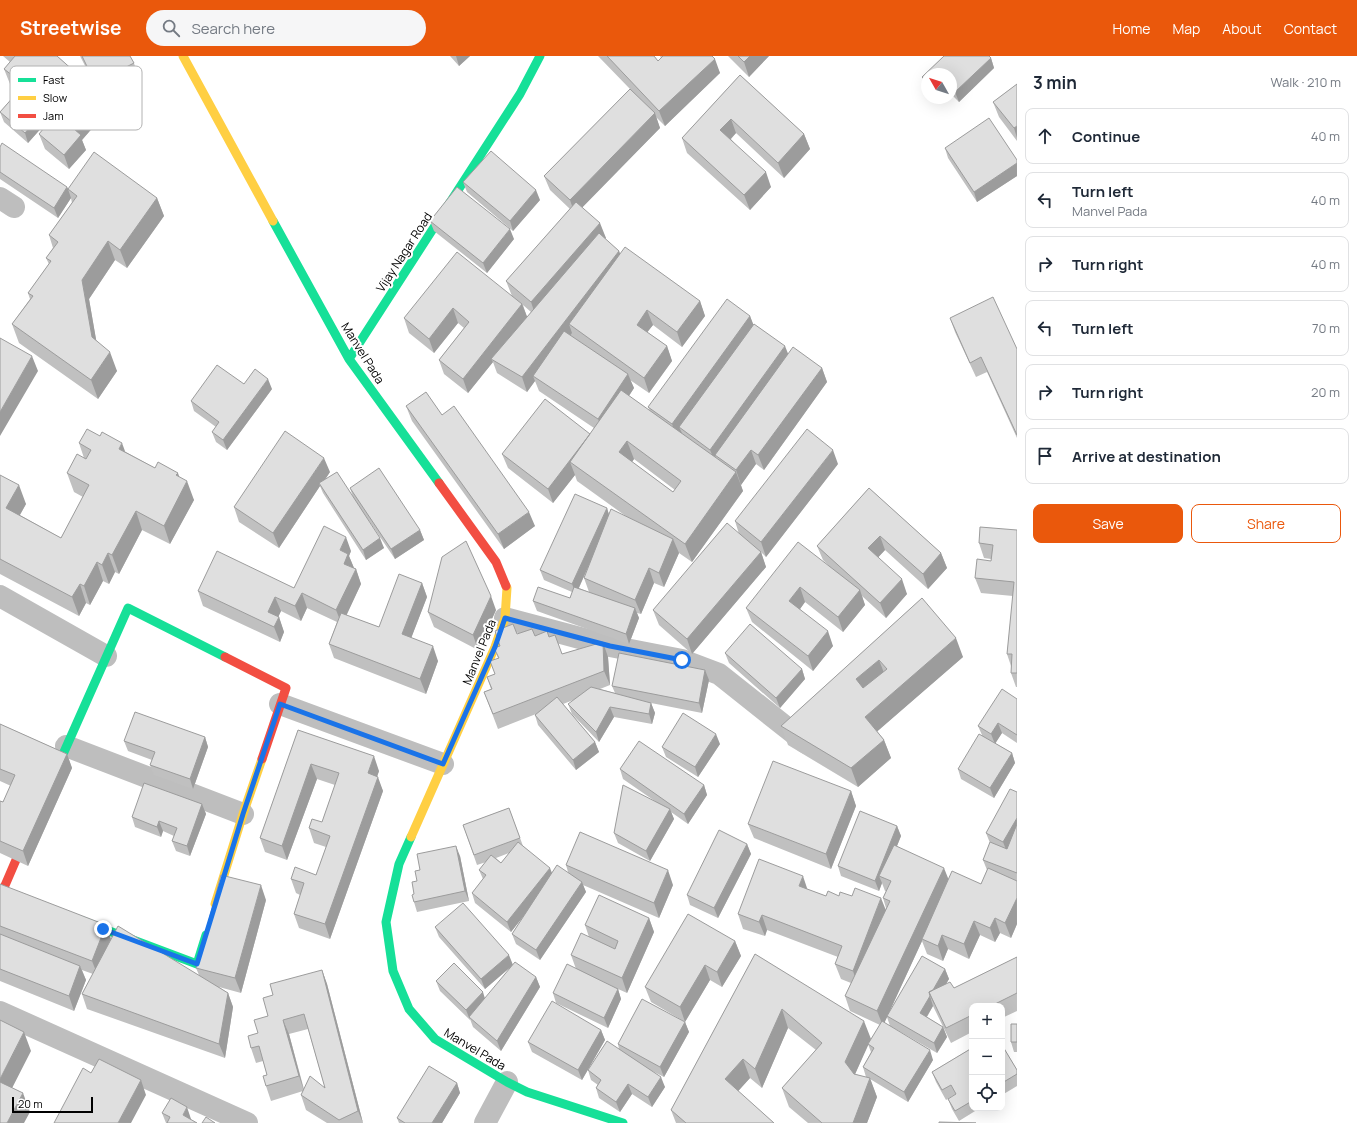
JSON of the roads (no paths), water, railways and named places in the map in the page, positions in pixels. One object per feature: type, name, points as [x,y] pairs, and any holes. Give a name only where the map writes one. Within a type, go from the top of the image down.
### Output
[{"type":"main road","name":"Manvel Pada","points":[[182,56],[349,359],[496,562],[507,588],[505,618],[495,647],[399,864],[386,922],[393,971],[409,1009],[435,1039],[507,1082],[527,1092],[623,1123]]},
{"type":"main road","name":"Vijay Nagar Road","points":[[349,359],[520,94],[540,56]]},
{"type":"main road","points":[[47,790],[128,608],[286,688],[243,814],[213,912]]},
{"type":"main road","points":[[4,895],[31,826]]},
{"type":"main road","points":[[74,918],[197,964],[208,927]]},
{"type":"street","points":[[0,596],[106,656]]},
{"type":"street","points":[[505,618],[610,646],[682,660],[719,674],[820,754]]},
{"type":"street","points":[[280,704],[443,764]]},
{"type":"street","points":[[66,746],[243,814]]},
{"type":"street","points":[[0,1012],[247,1123]]},
{"type":"street","points":[[485,1123],[507,1082]]}]
